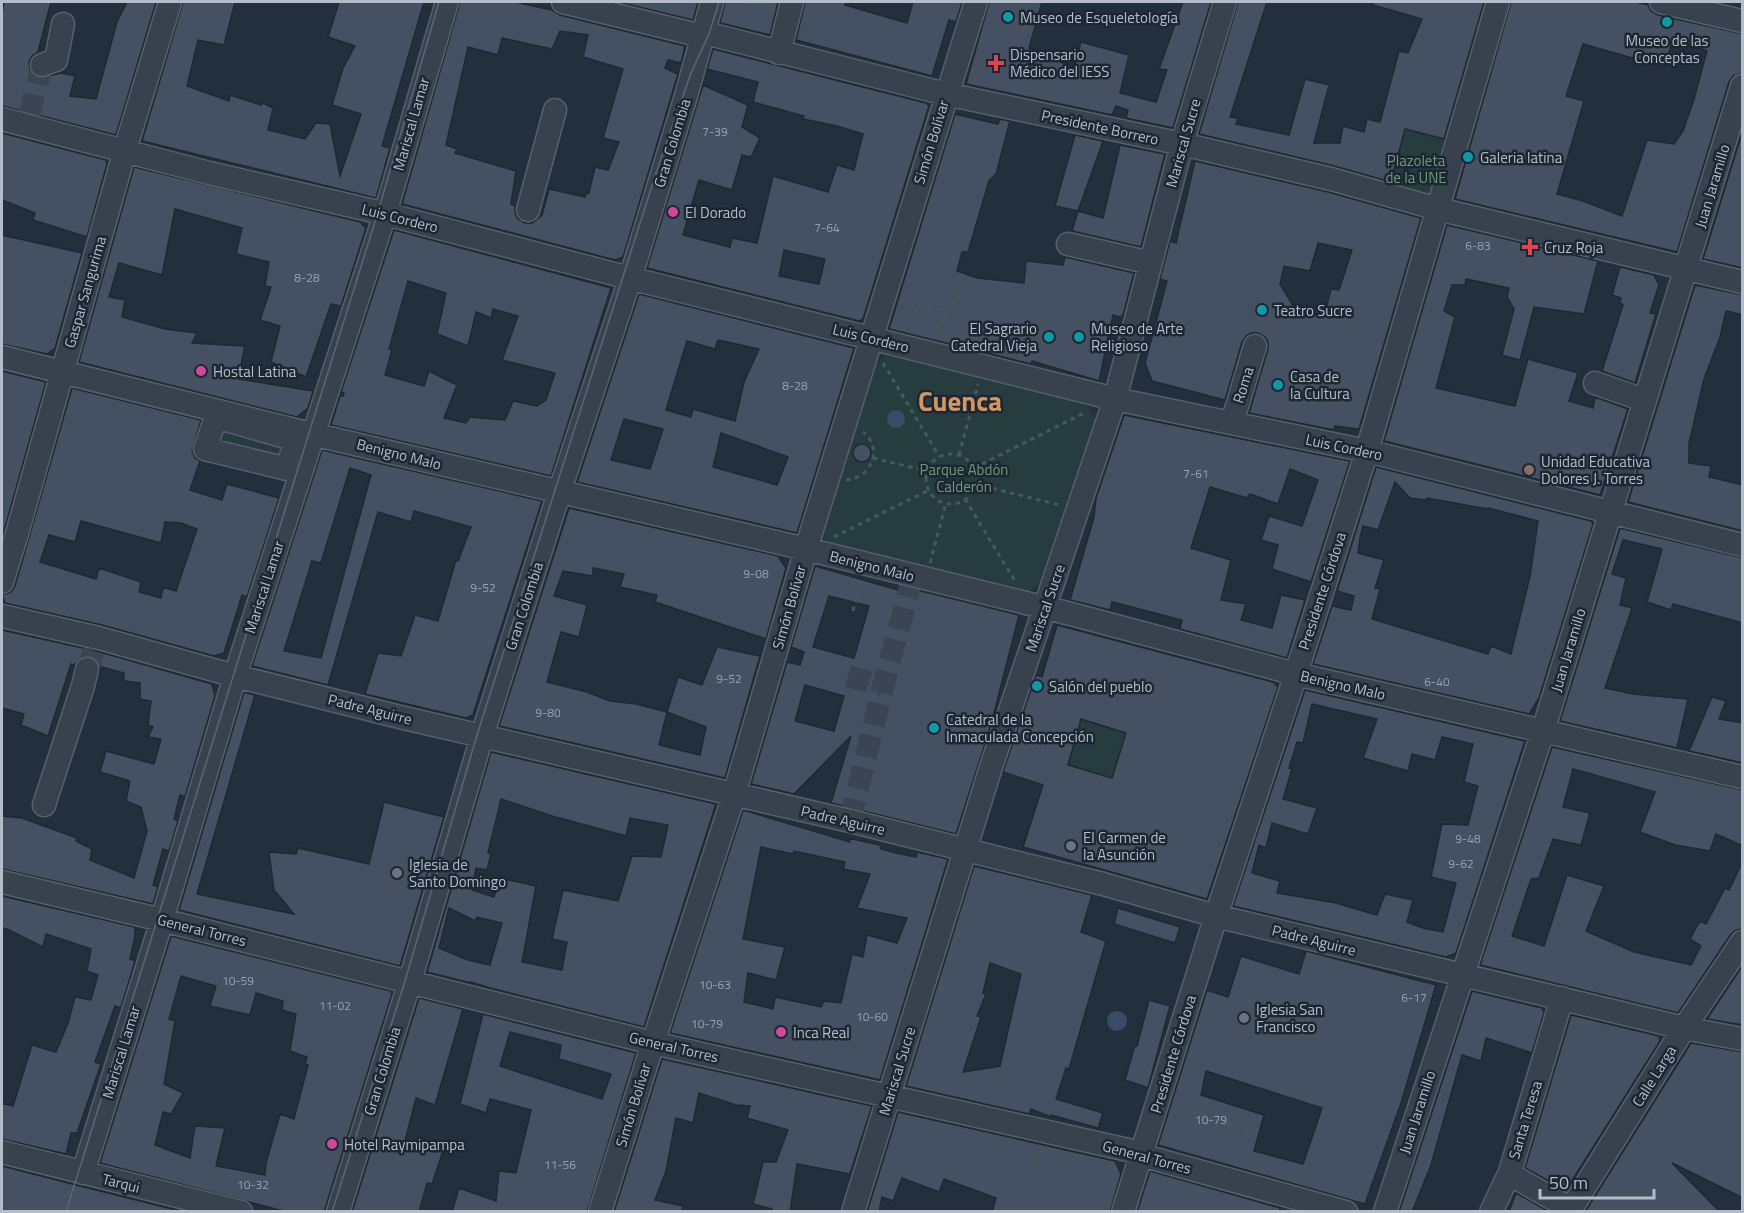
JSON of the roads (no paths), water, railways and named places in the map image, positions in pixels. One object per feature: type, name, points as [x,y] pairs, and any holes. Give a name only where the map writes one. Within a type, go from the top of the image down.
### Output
[{"type":"street","name":"Gaspar Sangurima","points":[[2,582],[10,526],[63,371],[125,150],[170,2]]},
{"type":"street","name":"Mariscal Lamar","points":[[82,1173],[162,920],[235,676],[385,214],[447,2]]},
{"type":"street","name":"Presidente Borrero","points":[[563,2],[702,36],[709,34],[946,94],[1182,144],[1389,194],[1438,209],[1743,282]]},
{"type":"street","name":"Gran Colombia","points":[[338,1212],[410,981],[482,736],[630,279],[712,2]]},
{"type":"street","name":"Simón Bolívar","points":[[600,1212],[815,546],[871,338],[976,2]]},
{"type":"street","name":"Mariscal Sucre","points":[[853,1212],[964,849],[1115,399],[1182,144],[1225,2]]},
{"type":"street","name":"Presidente Córdova","points":[[1123,1212],[1216,916],[1367,452],[1498,2]]},
{"type":"street","points":[[1661,2],[1743,21]]},
{"type":"street","points":[[779,53],[791,6]]},
{"type":"street","points":[[42,65],[56,60],[63,24]]},
{"type":"street","name":"Juan Jaramillo","points":[[1385,1212],[1544,732],[1644,400],[1743,86]]},
{"type":"street","points":[[528,210],[555,110]]},
{"type":"street","name":"Luis Cordero","points":[[2,119],[28,121],[209,173],[385,214],[630,279],[1115,399],[1367,452],[1743,545]]},
{"type":"street","points":[[1068,244],[1151,263]]},
{"type":"street","name":"Roma","points":[[1232,423],[1255,346]]},
{"type":"street","name":"Benigno Malo","points":[[2,357],[219,412],[559,493],[815,546],[865,564],[1045,608],[1296,674],[1743,777]]},
{"type":"street","points":[[1595,383],[1644,400]]},
{"type":"street","name":"Padre Aguirre","points":[[2,616],[93,653],[235,676],[964,849],[1103,884],[1216,916],[1463,976],[1684,1028],[1743,1039]]},
{"type":"street","points":[[44,805],[93,653]]},
{"type":"street","name":"General Torres","points":[[2,882],[410,981],[653,1043],[1137,1152],[1346,1212]]},
{"type":"street","name":"Calle Larga","points":[[1570,1210],[1684,1028],[1743,942]]},
{"type":"street","name":"Santa Teresa","points":[[1562,998],[1510,1172],[1511,1175],[1570,1210]]},
{"type":"street","name":"Tarqui","points":[[2,1152],[241,1212]]},
{"type":"street","points":[[1491,1212],[1510,1172]]},
{"type":"water","points":[[896,410],[902,413],[905,419],[902,425],[896,428],[890,425],[887,419],[890,413]]},
{"type":"water","points":[[1117,1011],[1124,1014],[1127,1021],[1124,1028],[1117,1031],[1110,1028],[1107,1021],[1110,1014]]},
{"type":"tunnel","points":[[29,116],[42,65]]},
{"type":"tunnel","points":[[850,821],[913,576]]},
{"type":"tunnel","points":[[87,669],[94,651]]},
{"type":"tunnel","points":[[848,676],[883,686]]},
{"type":"tram line","points":[[66,1212],[378,212],[439,2]]},
{"type":"tram line","points":[[332,1212],[405,981],[477,735],[657,170],[719,2]]},
{"type":"place","name":"Museo de Esqueletología","points":[[1008,17]]},
{"type":"place","name":"Museo de las Conceptas","points":[[1667,22]]},
{"type":"place","name":"Dispensario Médico del IESS","points":[[996,63]]},
{"type":"place","name":"Galeria latina","points":[[1468,157]]},
{"type":"place","name":"El Dorado","points":[[673,212]]},
{"type":"place","name":"Cruz Roja","points":[[1530,247]]},
{"type":"place","name":"Teatro Sucre","points":[[1262,310]]},
{"type":"place","name":"El Sagrario Catedral Vieja","points":[[1049,337]]},
{"type":"place","name":"Museo de Arte Religioso","points":[[1079,337]]},
{"type":"place","name":"Hostal Latina","points":[[201,371]]},
{"type":"place","name":"Casa de la Cultura","points":[[1278,385]]},
{"type":"place","name":"Unidad Educativa Dolores J. Torres","points":[[1529,470]]},
{"type":"place","name":"Salón del pueblo","points":[[1037,686]]},
{"type":"place","name":"Catedral de la Inmaculada Concepción","points":[[934,728]]},
{"type":"place","name":"El Carmen de la Asunción","points":[[1071,846]]},
{"type":"place","name":"Iglesia de Santo Domingo","points":[[397,873]]},
{"type":"place","name":"Iglesia San Francisco","points":[[1244,1018]]},
{"type":"place","name":"Inca Real","points":[[781,1032]]},
{"type":"place","name":"Hotel Raymipampa","points":[[332,1144]]},
{"type":"district","name":"Cuenca","points":[[960,400]]},
{"type":"park label","name":"Plazoleta de la UNE","points":[[1416,168]]},
{"type":"park label","name":"Parque Abdón Calderón","points":[[964,478]]}]
